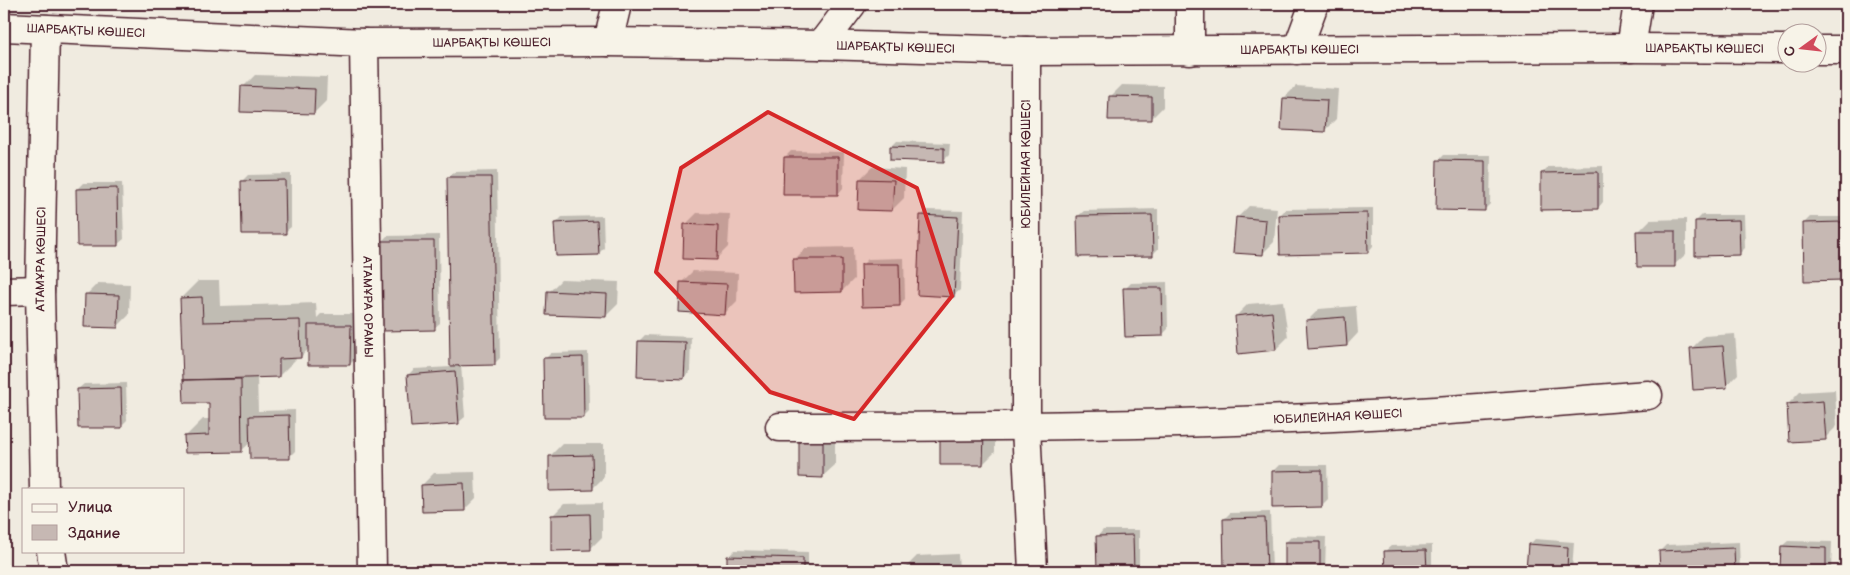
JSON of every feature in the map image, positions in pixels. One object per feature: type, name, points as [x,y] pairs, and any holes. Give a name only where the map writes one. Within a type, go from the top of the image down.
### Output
[{"type":"street","points":[[608,42],[618,4]]},
{"type":"street","points":[[821,45],[852,4]]},
{"type":"street","points":[[1190,4],[1190,50]]},
{"type":"street","points":[[1297,50],[1314,4]]},
{"type":"street","points":[[1631,48],[1638,4]]},
{"type":"street","name":"ШАРБАҚТЫ КӨШЕСІ","points":[[4,27],[364,43],[608,42],[821,45],[1026,51],[1631,48],[1778,50]]},
{"type":"street","name":"АТАМҰРА КӨШЕСІ","points":[[44,488],[40,290],[45,29]]},
{"type":"street","name":"АТАМҰРА ОРАМЫ","points":[[364,43],[372,571]]},
{"type":"street","points":[[1828,50],[1846,50]]},
{"type":"street","name":"ЮБИЛЕЙНАЯ КӨШЕСІ","points":[[1026,51],[1026,427],[1033,571]]},
{"type":"street","points":[[4,291],[40,290]]},
{"type":"street","name":"ЮБИЛЕЙНАЯ КӨШЕСІ","points":[[780,427],[1026,427],[1220,422],[1361,416],[1648,395]]},
{"type":"street","points":[[51,552],[54,571]]},
{"type":"highlighted area","points":[[768,112],[917,188],[952,296],[854,419],[770,392],[656,272],[681,168]]},
{"type":"building","points":[[241,86],[315,89],[314,114],[240,112]]},
{"type":"building","points":[[1109,96],[1152,97],[1152,120],[1108,120]]},
{"type":"building","points":[[1283,98],[1327,100],[1325,132],[1281,130]]},
{"type":"building","points":[[890,146],[944,148],[944,162],[890,160]]},
{"type":"building","points":[[784,157],[838,157],[838,195],[783,195]]},
{"type":"building","points":[[1437,160],[1485,161],[1485,211],[1436,210]]},
{"type":"building","points":[[1598,172],[1598,209],[1541,210],[1541,173]]},
{"type":"building","points":[[447,177],[491,177],[495,365],[450,366]]},
{"type":"building","points":[[859,179],[894,180],[892,211],[858,210]]},
{"type":"building","points":[[285,180],[286,234],[242,234],[241,181]]},
{"type":"building","points":[[117,188],[118,246],[77,246],[76,189]]},
{"type":"building","points":[[1367,213],[1368,253],[1280,255],[1279,215]]},
{"type":"building","points":[[920,215],[958,217],[954,297],[917,295]]},
{"type":"building","points":[[1152,215],[1153,256],[1078,257],[1077,216]]},
{"type":"building","points":[[1236,217],[1266,220],[1263,255],[1233,253]]},
{"type":"building","points":[[1739,220],[1740,255],[1695,256],[1695,221]]},
{"type":"building","points":[[597,221],[599,255],[556,256],[554,223]]},
{"type":"building","points":[[1842,222],[1843,280],[1804,281],[1803,223]]},
{"type":"building","points":[[684,224],[718,226],[717,260],[683,259]]},
{"type":"building","points":[[1636,231],[1675,231],[1675,267],[1637,267]]},
{"type":"building","points":[[380,241],[434,241],[435,330],[382,331]]},
{"type":"building","points":[[793,259],[842,259],[842,292],[794,293]]},
{"type":"building","points":[[861,264],[899,264],[900,306],[862,307]]},
{"type":"building","points":[[680,282],[727,284],[725,315],[679,312]]},
{"type":"building","points":[[1123,288],[1162,288],[1163,336],[1125,337]]},
{"type":"building","points":[[547,291],[607,294],[606,317],[546,315]]},
{"type":"building","points":[[85,294],[119,295],[118,328],[84,327]]},
{"type":"building","points":[[202,297],[203,322],[300,320],[301,358],[279,359],[279,377],[183,380],[180,298]]},
{"type":"building","points":[[1272,312],[1276,350],[1238,354],[1235,316]]},
{"type":"building","points":[[1345,317],[1347,346],[1308,349],[1306,320]]},
{"type":"building","points":[[308,325],[351,325],[350,365],[308,365]]},
{"type":"building","points":[[638,341],[686,342],[684,379],[637,377]]},
{"type":"building","points":[[1723,346],[1727,388],[1693,390],[1690,348]]},
{"type":"building","points":[[583,357],[584,418],[544,418],[543,358]]},
{"type":"building","points":[[455,371],[459,424],[411,427],[407,375]]},
{"type":"building","points":[[241,379],[242,452],[185,453],[184,436],[209,435],[209,403],[184,403],[183,380]]},
{"type":"building","points":[[121,388],[122,428],[78,428],[77,389]]},
{"type":"building","points":[[1823,401],[1826,440],[1789,442],[1787,404]]},
{"type":"building","points":[[289,415],[290,459],[250,459],[249,416]]},
{"type":"building","points":[[940,433],[984,433],[983,465],[940,465]]},
{"type":"building","points":[[799,438],[823,438],[823,478],[799,477]]},
{"type":"building","points":[[592,455],[593,490],[549,491],[549,456]]},
{"type":"building","points":[[1322,470],[1322,507],[1272,508],[1272,471]]},
{"type":"building","points":[[464,483],[465,511],[422,512],[421,485]]},
{"type":"building","points":[[590,514],[591,550],[551,551],[551,515]]},
{"type":"building","points":[[1265,518],[1267,571],[1224,571],[1223,519]]},
{"type":"building","points":[[1133,535],[1134,571],[1097,571],[1096,536]]},
{"type":"building","points":[[1285,542],[1320,542],[1320,571],[1285,571]]},
{"type":"building","points":[[1528,544],[1568,547],[1567,571],[1526,571]]},
{"type":"building","points":[[1781,546],[1826,548],[1826,571],[1780,571]]},
{"type":"building","points":[[1734,548],[1735,571],[1660,571],[1659,551]]},
{"type":"building","points":[[1426,550],[1427,571],[1385,571],[1384,551]]},
{"type":"building","points":[[727,556],[803,558],[803,571],[727,571]]},
{"type":"building","points":[[947,566],[947,571],[904,571],[904,568]]}]
